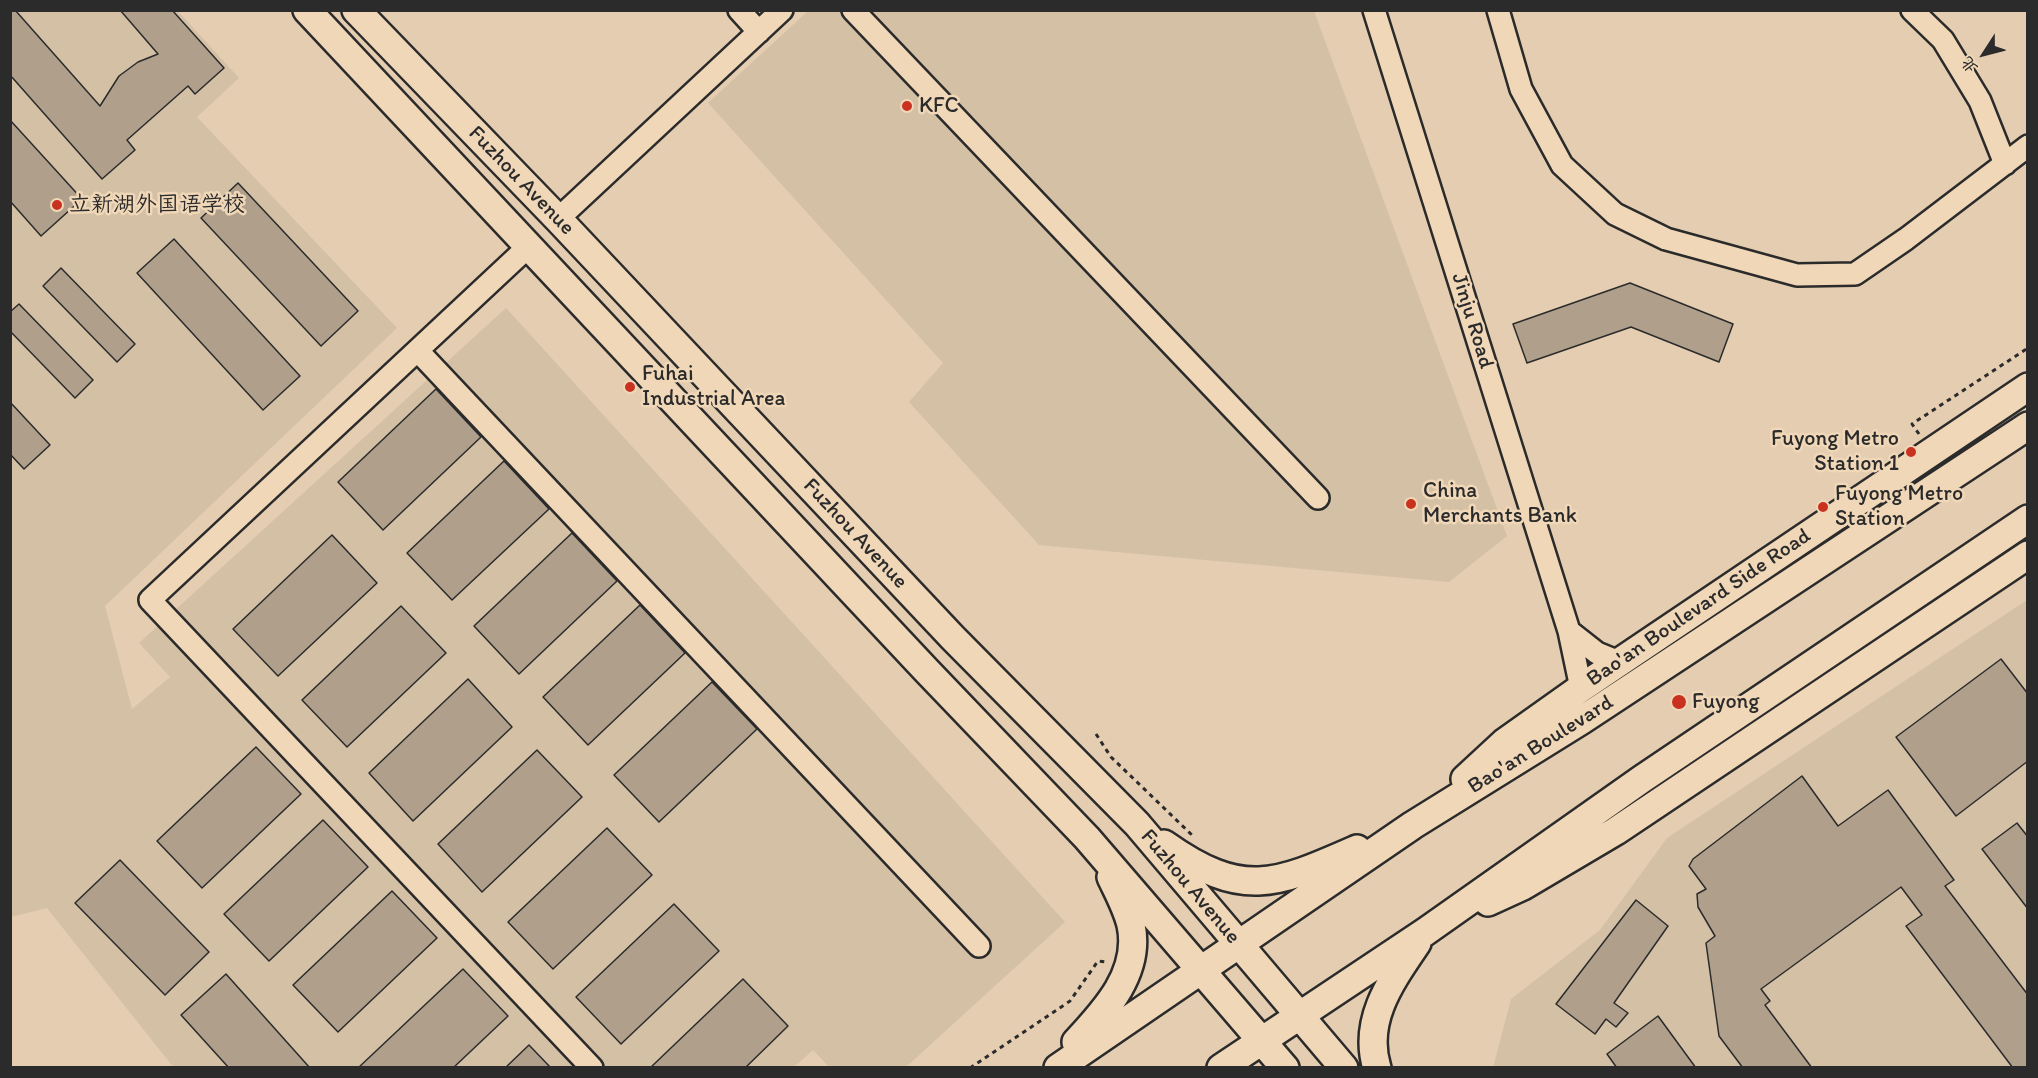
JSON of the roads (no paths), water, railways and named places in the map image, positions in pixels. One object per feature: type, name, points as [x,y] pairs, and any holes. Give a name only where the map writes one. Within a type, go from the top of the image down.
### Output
[{"type":"main road","name":"Fuzhou Avenue","points":[[308,10],[1087,838],[1286,1068]]},
{"type":"main road","name":"Fuzhou Avenue","points":[[356,10],[558,219],[952,638],[1137,824],[1344,1068]]},
{"type":"main road","name":"Bao'an Boulevard Side Road","points":[[1413,825],[1504,742],[2028,387]]},
{"type":"main road","name":"Bao'an Boulevard","points":[[1058,1068],[1413,825],[1582,720],[2028,426]]},
{"type":"main road","points":[[1221,1068],[1425,932],[1642,779],[2028,519]]},
{"type":"main road","points":[[1377,1068],[1372,1040],[1378,1009],[1394,977],[1425,932],[1523,886],[1598,843],[2028,555]]},
{"type":"main road","points":[[1137,824],[1203,868],[1227,878],[1252,882],[1270,881],[1317,866],[1413,825]]},
{"type":"main road","points":[[1050,1068],[1114,997],[1125,979],[1133,946],[1131,924],[1121,899],[1087,838]]},
{"type":"street","points":[[739,10],[759,32]]},
{"type":"street","points":[[558,219],[782,10]]},
{"type":"street","points":[[853,10],[1318,498]]},
{"type":"street","name":"Jinju Road","points":[[1374,10],[1569,631],[1581,688]]},
{"type":"street","points":[[1498,10],[1521,89],[1562,165],[1615,214],[1666,240],[1797,275],[1855,274],[1906,239],[2028,146]]},
{"type":"street","points":[[1912,10],[1943,40],[1980,100],[2005,164]]},
{"type":"street","points":[[529,246],[150,600],[592,1068]]},
{"type":"street","points":[[418,351],[979,946]]},
{"type":"street","points":[[1569,631],[1597,653],[1619,662]]},
{"type":"place","name":"KFC","points":[[907,106]]},
{"type":"place","name":"立新湖外国语学校","points":[[57,205]]},
{"type":"place","name":"Fuhai Industrial Area","points":[[630,387]]},
{"type":"place","name":"Fuyong Metro Station 1","points":[[1911,452]]},
{"type":"place","name":"China Merchants Bank","points":[[1411,504]]},
{"type":"place","name":"Fuyong Metro Station","points":[[1823,507]]},
{"type":"place","name":"Fuyong","points":[[1679,702]]}]
